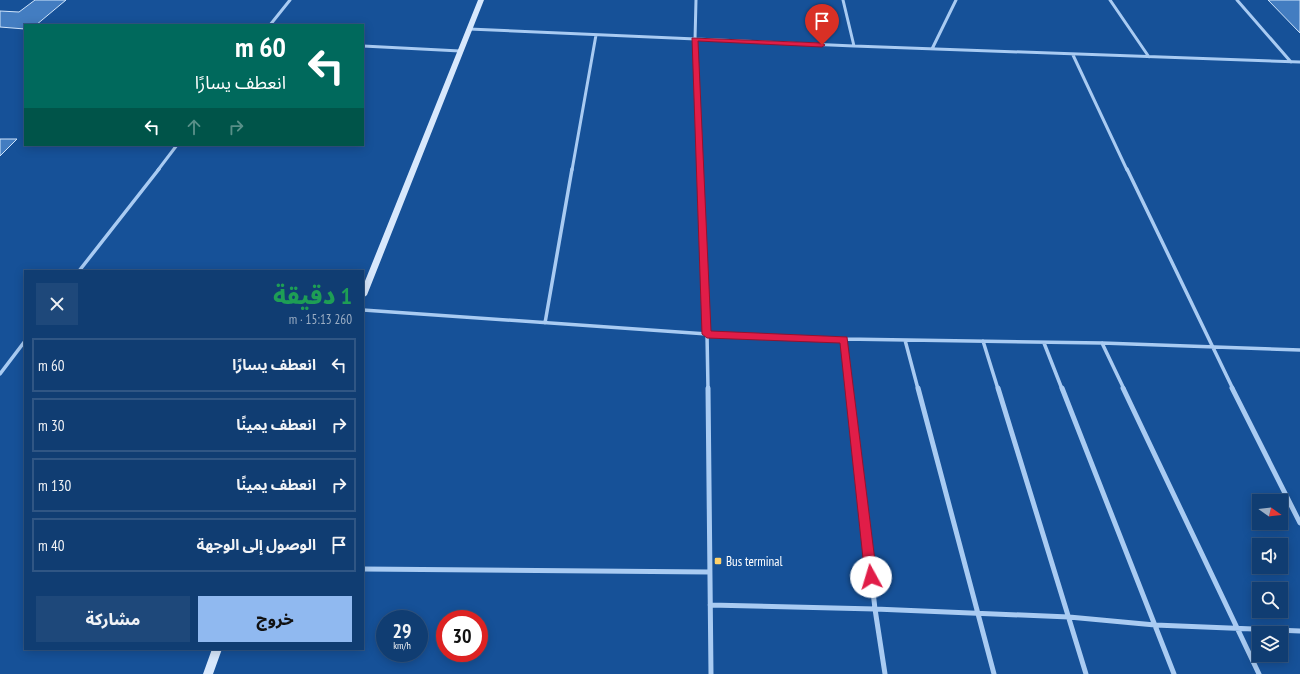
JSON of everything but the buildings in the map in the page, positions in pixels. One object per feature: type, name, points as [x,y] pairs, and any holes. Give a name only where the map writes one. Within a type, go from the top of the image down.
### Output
[{"type":"street","points":[[271,24],[290,0]]},
{"type":"street","points":[[364,292],[468,29],[481,0]]},
{"type":"street","points":[[696,0],[694,40],[707,334],[710,674]]},
{"type":"street","points":[[843,0],[854,46]]},
{"type":"street","points":[[932,49],[956,0]]},
{"type":"street","points":[[1110,0],[1149,57]]},
{"type":"street","points":[[1237,0],[1291,62]]},
{"type":"street","points":[[468,29],[694,40],[1300,62]]},
{"type":"street","points":[[545,323],[596,35]]},
{"type":"street","points":[[364,46],[460,51]]},
{"type":"street","points":[[1073,54],[1211,346],[1300,523]]},
{"type":"street","points":[[80,270],[176,146]]},
{"type":"street","points":[[364,310],[707,334],[844,340],[983,340],[1300,350]]},
{"type":"street","points":[[844,340],[875,609],[885,674]]},
{"type":"street","points":[[905,340],[979,613],[994,674]]},
{"type":"street","points":[[983,340],[1086,674]]},
{"type":"street","points":[[0,374],[24,342]]},
{"type":"street","points":[[1044,343],[1174,674]]},
{"type":"street","points":[[1102,343],[1259,674]]},
{"type":"street","points":[[364,569],[709,572]]},
{"type":"street","points":[[710,604],[1069,617],[1155,625],[1300,632]]},
{"type":"street","points":[[208,674],[217,650]]},
{"type":"place","name":"Bus terminal","points":[[718,561]]},
{"type":"route","points":[[822,45],[694,40],[707,334],[844,340],[871,577]]}]
